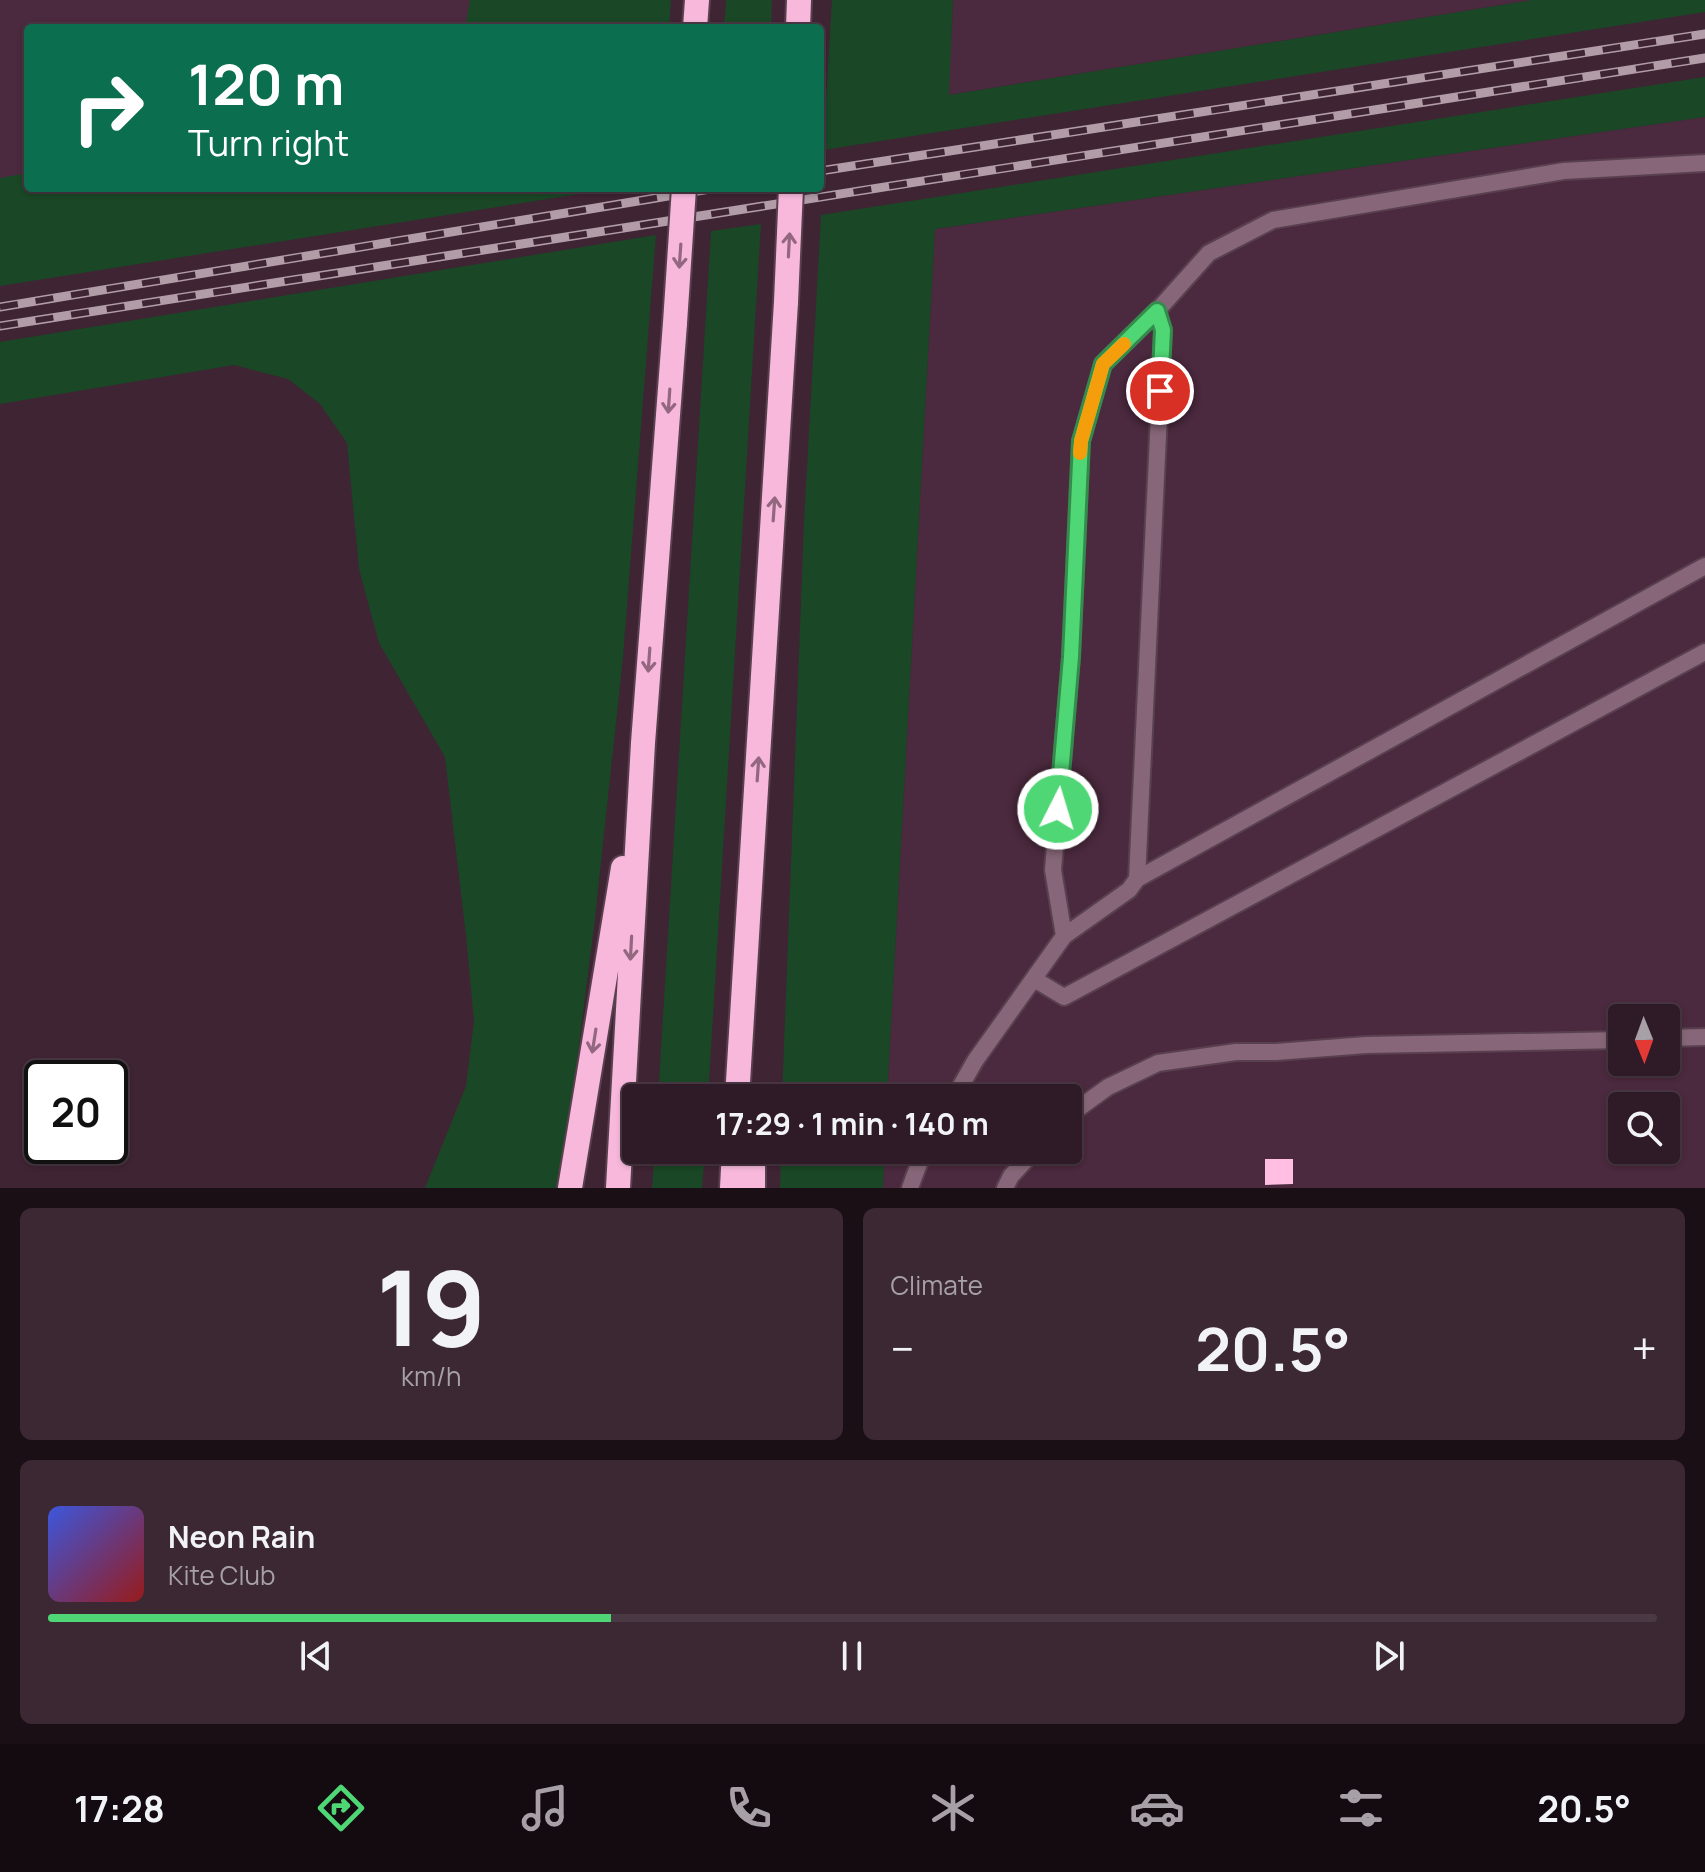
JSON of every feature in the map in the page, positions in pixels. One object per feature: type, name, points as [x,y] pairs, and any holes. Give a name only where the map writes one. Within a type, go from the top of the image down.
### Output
[{"type":"highway","points":[[695,24],[697,0]]},
{"type":"highway","points":[[798,24],[799,0]]},
{"type":"highway","points":[[618,1188],[643,743],[684,192]]},
{"type":"highway","points":[[738,1084],[791,192]]},
{"type":"highway","points":[[570,1188],[643,743]]},
{"type":"highway","points":[[753,1084],[754,823]]},
{"type":"highway","points":[[732,1188],[733,1164]]},
{"type":"highway","points":[[753,1164],[753,1188]]},
{"type":"lane","points":[[1064,936],[1053,870],[1071,657],[1081,441],[1103,364],[1157,311],[1209,253],[1273,220],[1564,171],[1705,163]]},
{"type":"lane","points":[[1137,879],[1163,330],[1157,311]]},
{"type":"lane","points":[[962,1084],[1064,936],[1129,890],[1137,879],[1705,566]]},
{"type":"lane","points":[[1034,979],[1064,997],[1705,652]]},
{"type":"lane","points":[[1680,1038],[1705,1037]]},
{"type":"lane","points":[[1082,1106],[1108,1087],[1158,1063],[1236,1052],[1366,1045],[1608,1040]]},
{"type":"lane","points":[[910,1188],[919,1164]]},
{"type":"lane","points":[[1005,1188],[1022,1164]]},
{"type":"shaded area","points":[[0,0],[479,0],[481,24],[24,24],[24,191],[0,210]]},
{"type":"shaded area","points":[[953,0],[1532,0],[948,95]]},
{"type":"shaded area","points":[[1705,117],[1705,1188],[883,1188],[884,1164],[1082,1164],[1082,1084],[888,1084],[935,229]]},
{"type":"green space","points":[[470,0],[671,0],[669,24],[466,24]]},
{"type":"green space","points":[[726,0],[772,0],[771,24],[724,24]]},
{"type":"green space","points":[[832,0],[953,0],[949,95],[1532,0],[1705,0],[1705,12],[824,150]]},
{"type":"green space","points":[[1705,77],[1705,117],[935,229],[888,1084],[783,1084],[804,522],[821,215]]},
{"type":"green space","points":[[24,174],[24,192],[592,192],[0,286],[0,178]]},
{"type":"green space","points":[[761,224],[709,1084],[659,1084],[711,231]]},
{"type":"green space","points":[[656,235],[623,657],[595,918],[561,1188],[425,1188],[466,1086],[474,1021],[466,936],[445,757],[379,643],[359,569],[347,443],[320,404],[288,379],[234,365],[0,404],[0,342]]},
{"type":"green space","points":[[654,1164],[704,1164],[702,1188],[652,1188]]},
{"type":"green space","points":[[781,1164],[884,1164],[883,1188],[780,1188]]},
{"type":"building","points":[[1265,1159],[1293,1159],[1293,1184],[1265,1185]]},
{"type":"railway","points":[[824,170],[1705,34]]},
{"type":"railway","points":[[0,326],[1705,58]]},
{"type":"railway","points":[[0,307],[692,192]]},
{"type":"slow traffic","points":[[1080,453],[1103,364],[1124,344]]},
{"type":"route","points":[[1058,809],[1071,657],[1081,441],[1103,364],[1157,311],[1163,330],[1160,391]]}]
